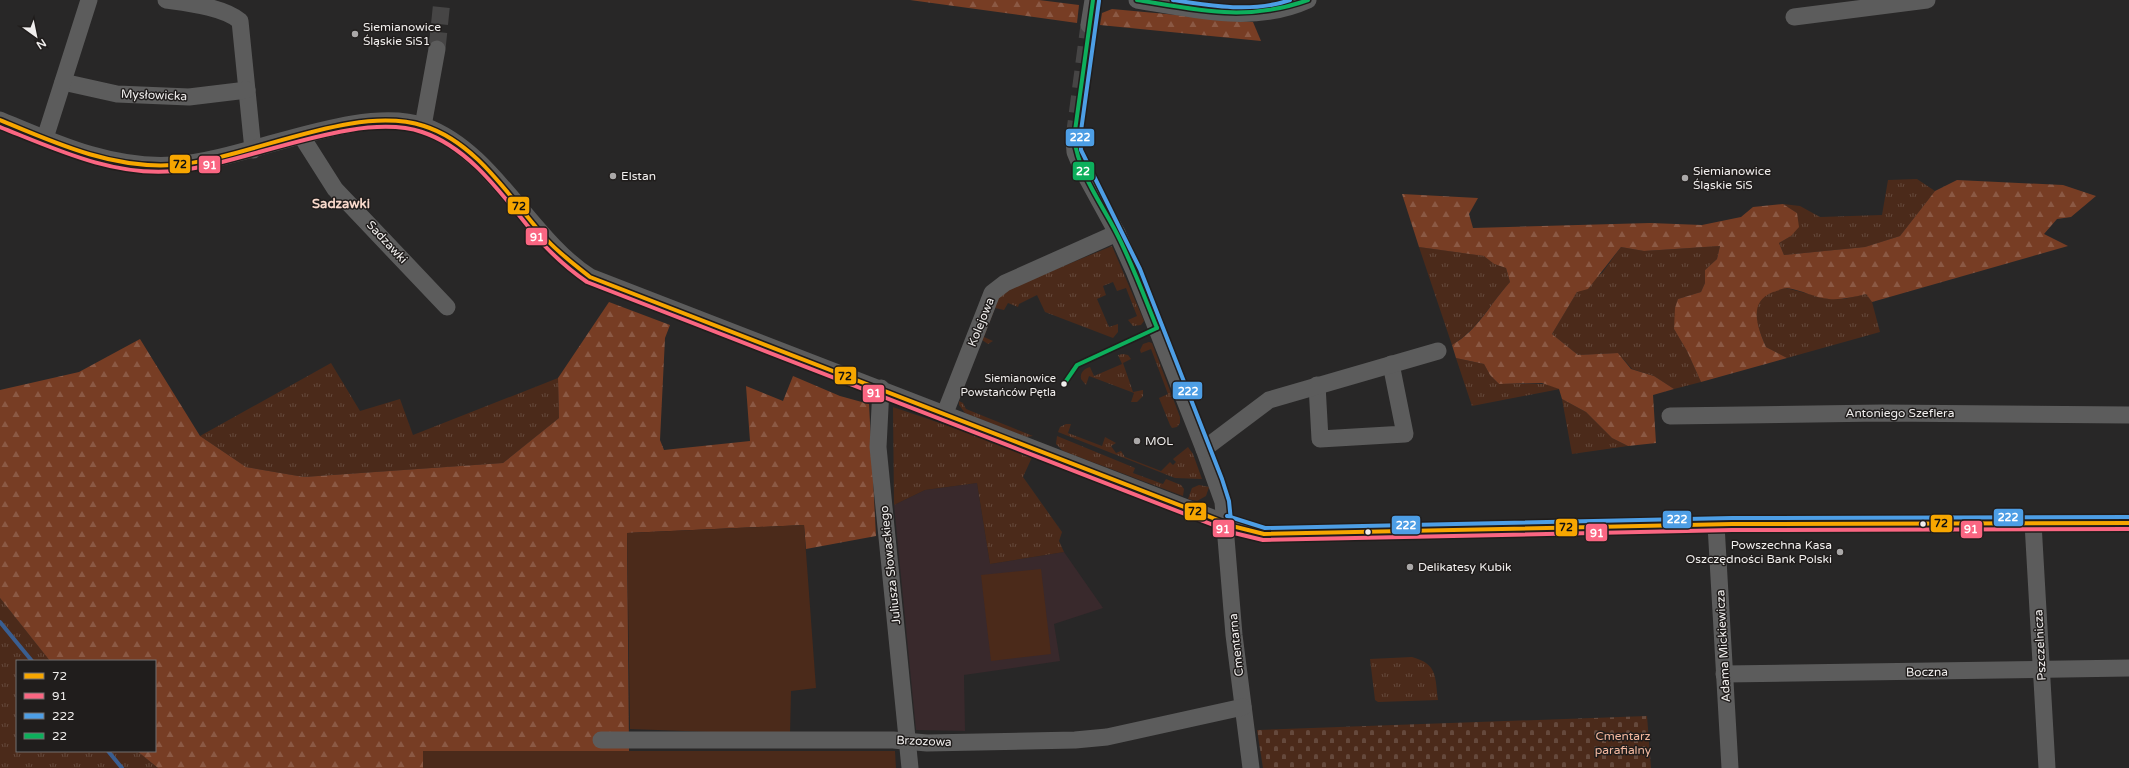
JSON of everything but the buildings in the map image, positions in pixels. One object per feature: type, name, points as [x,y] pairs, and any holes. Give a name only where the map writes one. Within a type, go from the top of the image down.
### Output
[{"type":"street","points":[[45,138],[89,0]]},
{"type":"street","points":[[166,0],[190,3],[234,16],[240,21],[253,150]]},
{"type":"street","points":[[1089,25],[1093,0]]},
{"type":"street","points":[[1137,0],[1225,13],[1250,14],[1272,13],[1308,0]]},
{"type":"street","points":[[1794,17],[1927,0]]},
{"type":"street","points":[[423,126],[437,49]]},
{"type":"street","name":"Mysłowicka","points":[[63,82],[117,94],[189,97],[247,90]]},
{"type":"street","points":[[0,120],[100,158],[146,166],[175,165],[208,161],[370,121],[390,121],[423,126],[442,134],[472,157],[565,257],[590,277],[640,298],[881,388],[1225,522],[1264,534],[1716,525],[2129,523]]},
{"type":"street","name":"Sadzawki","points":[[302,137],[335,189],[447,307]]},
{"type":"street","name":"Cmentarna","points":[[1074,138],[1075,152],[1082,169],[1117,233],[1134,271],[1204,449],[1223,502],[1234,635],[1251,768]]},
{"type":"street","name":"Kolejowa","points":[[945,413],[992,293],[1005,283],[1117,233]]},
{"type":"street","points":[[1204,449],[1269,400],[1438,351]]},
{"type":"street","points":[[1317,385],[1320,439],[1405,434],[1391,364]]},
{"type":"street","name":"Juliusza Słowackiego","points":[[881,388],[878,447],[910,768]]},
{"type":"street","name":"Antoniego Szeflera","points":[[1670,416],[1882,413],[2129,415]]},
{"type":"street","name":"Pszczelnicza","points":[[2033,523],[2047,768]]},
{"type":"street","name":"Adama Mickiewicza","points":[[1716,525],[1730,768]]},
{"type":"street","name":"Boczna","points":[[1724,674],[2129,668]]},
{"type":"street","name":"Brzozowa","points":[[601,740],[1075,740],[1107,737],[1242,707]]},
{"type":"shaded area","points":[[977,483],[990,564],[1064,552],[1103,608],[1054,624],[1060,661],[964,675],[965,731],[916,730],[894,505],[925,490]]},
{"type":"green space","points":[[910,0],[1039,0],[1079,5],[1077,23]]},
{"type":"green space","points":[[1112,9],[1253,22],[1261,41],[1100,25],[1102,13]]},
{"type":"green space","points":[[1917,179],[1935,191],[1900,236],[1865,247],[1784,255],[1779,243],[1791,236],[1797,213],[1783,204],[1800,206],[1820,217],[1882,215],[1888,180]]},
{"type":"green space","points":[[1957,180],[2063,185],[2096,196],[2071,217],[2057,219],[2044,234],[2068,246],[1872,302],[1866,294],[1834,299],[1819,297],[1787,288],[1773,292],[1765,296],[1760,302],[1757,309],[1758,324],[1766,347],[1787,358],[1701,382],[1687,351],[1674,329],[1675,308],[1678,299],[1701,292],[1705,283],[1705,270],[1717,259],[1720,246],[1644,251],[1621,247],[1588,289],[1577,292],[1552,334],[1578,355],[1618,353],[1631,369],[1654,376],[1674,389],[1653,395],[1656,443],[1628,446],[1612,438],[1586,412],[1562,399],[1559,389],[1542,383],[1499,384],[1490,375],[1484,364],[1456,358],[1452,345],[1477,324],[1510,282],[1506,268],[1494,264],[1484,256],[1419,247],[1402,194],[1478,198],[1469,214],[1473,228],[1650,223],[1702,225],[1741,217],[1753,207],[1783,204],[1797,213],[1799,227],[1791,236],[1779,243],[1784,255],[1865,247],[1900,236],[1935,191]]},
{"type":"green space","points":[[1112,246],[1144,321],[1141,325],[1133,326],[1128,320],[1137,316],[1126,288],[1117,291],[1113,282],[1103,286],[1106,295],[1097,299],[1109,327],[1118,324],[1118,332],[1113,338],[1045,312],[1037,295],[1019,304],[1018,307],[1008,303],[1004,310],[995,308],[984,337],[993,341],[988,344],[982,340],[993,303],[1003,291]]},
{"type":"green space","points":[[1720,246],[1717,259],[1705,270],[1705,283],[1701,292],[1678,299],[1674,329],[1687,351],[1701,382],[1674,389],[1654,376],[1632,369],[1618,353],[1578,355],[1552,334],[1577,292],[1602,273],[1621,247],[1644,251]]},
{"type":"green space","points":[[1419,247],[1485,256],[1494,264],[1506,268],[1510,282],[1477,324],[1452,345]]},
{"type":"green space","points":[[1786,288],[1828,299],[1844,299],[1866,294],[1872,302],[1880,332],[1787,358],[1766,347],[1757,324],[1756,317],[1757,305],[1765,295]]},
{"type":"green space","points":[[609,302],[670,325],[665,338],[660,440],[664,450],[750,441],[746,386],[783,401],[793,376],[840,396],[869,404],[876,536],[806,549],[804,525],[627,533],[629,751],[423,751],[423,768],[158,768],[138,752],[156,752],[156,660],[49,660],[0,598],[0,390],[79,372],[140,339],[200,436],[246,467],[304,477],[503,463],[559,418],[558,378]]},
{"type":"green space","points":[[1149,342],[1152,343],[1180,417],[1180,423],[1177,427],[1172,428],[1170,425],[1159,398],[1168,394],[1151,349],[1141,353],[1140,350],[1143,344]]},
{"type":"green space","points":[[1118,355],[1128,355],[1131,359],[1123,363],[1133,392],[1143,390],[1143,396],[1137,402],[1131,402],[1134,393],[1089,376],[1086,385],[1081,379],[1081,374],[1083,371],[1090,367],[1094,376],[1122,364]]},
{"type":"green space","points":[[1456,358],[1484,364],[1490,375],[1499,384],[1546,384],[1560,389],[1472,406]]},
{"type":"green space","points":[[331,363],[360,411],[400,399],[413,435],[558,378],[559,418],[503,463],[304,477],[246,467],[200,436]]},
{"type":"green space","points":[[1562,399],[1586,412],[1612,438],[1628,446],[1572,454]]},
{"type":"green space","points":[[959,401],[963,403],[966,409],[1033,436],[1026,437],[965,413],[959,405]]},
{"type":"green space","points":[[893,407],[1033,455],[1023,477],[1062,532],[1059,541],[1064,552],[990,564],[977,483],[925,490],[894,505]]},
{"type":"green space","points":[[1066,424],[1071,424],[1068,433],[1102,446],[1105,437],[1116,443],[1111,446],[1116,453],[1121,451],[1125,457],[1161,471],[1170,462],[1173,465],[1176,462],[1173,459],[1188,447],[1193,454],[1202,479],[1175,478],[1058,432],[1060,427]]},
{"type":"green space","points":[[1057,436],[1135,468],[1133,473],[1163,484],[1166,479],[1181,485],[1184,489],[1183,496],[1063,451],[1056,444]]},
{"type":"green space","points":[[1199,485],[1209,487],[1206,496],[1197,501],[1188,499],[1192,488]]},
{"type":"green space","points":[[804,525],[816,688],[791,691],[790,735],[630,729],[627,533]]},
{"type":"green space","points":[[1041,569],[1051,654],[991,661],[981,575]]},
{"type":"green space","points":[[0,598],[49,660],[16,660],[16,752],[138,752],[158,768],[0,768]]},
{"type":"green space","points":[[1412,657],[1427,663],[1434,672],[1438,700],[1378,702],[1375,700],[1370,659]]},
{"type":"green space","name":"Cmentarz parafialny","points":[[1647,716],[1651,768],[1263,768],[1257,730]]},
{"type":"green space","points":[[423,751],[895,751],[896,768],[423,768]]},
{"type":"waterway","points":[[0,622],[31,660]]},
{"type":"waterway","points":[[109,752],[122,768]]},
{"type":"tunnel","points":[[437,49],[442,0]]},
{"type":"tunnel","points":[[1074,138],[1089,25]]},
{"type":"transit line","name":"22","points":[[1093,0],[1074,138],[1080,164],[1122,244],[1157,328]]},
{"type":"transit line","name":"22","points":[[1137,0],[1222,12],[1264,11],[1286,7],[1308,0]]},
{"type":"transit line","name":"222","points":[[1173,0],[1232,7],[1261,6],[1290,0]]},
{"type":"transit line","name":"222","points":[[1099,1],[1080,138],[1081,150],[1140,269],[1222,479],[1229,501],[1231,521]]},
{"type":"transit line","name":"72","points":[[0,120],[84,153],[106,159],[150,165],[173,165],[202,161],[234,154],[333,127],[365,122],[396,121],[424,126],[443,134],[461,145],[477,159],[492,174],[547,240],[562,255],[590,277],[1236,527],[1264,534],[1732,524],[2129,523]]},
{"type":"transit line","name":"91","points":[[0,127],[85,160],[107,166],[152,172],[175,171],[203,166],[334,133],[366,128],[396,127],[422,132],[441,140],[474,164],[503,195],[547,249],[587,282],[1234,533],[1263,540],[1732,530],[2129,529]]},
{"type":"transit line","name":"22","points":[[1064,384],[1077,365],[1157,328]]},
{"type":"transit line","name":"222","points":[[1227,516],[1265,528],[1732,518],[2129,517]]},
{"type":"place","name":"Siemianowice Śląskie SiS1","points":[[355,34]]},
{"type":"place","name":"Elstan","points":[[613,176]]},
{"type":"place","name":"Siemianowice Śląskie SiS","points":[[1685,178]]},
{"type":"place","name":"Siemianowice Powstańców Pętla","points":[[1064,384]]},
{"type":"place","name":"MOL","points":[[1137,441]]},
{"type":"place","name":"Powszechna Kasa Oszczędności Bank Polski","points":[[1840,552]]},
{"type":"place","name":"Delikatesy Kubik","points":[[1410,567]]},
{"type":"district","name":"Sadzawki","points":[[341,204]]}]
